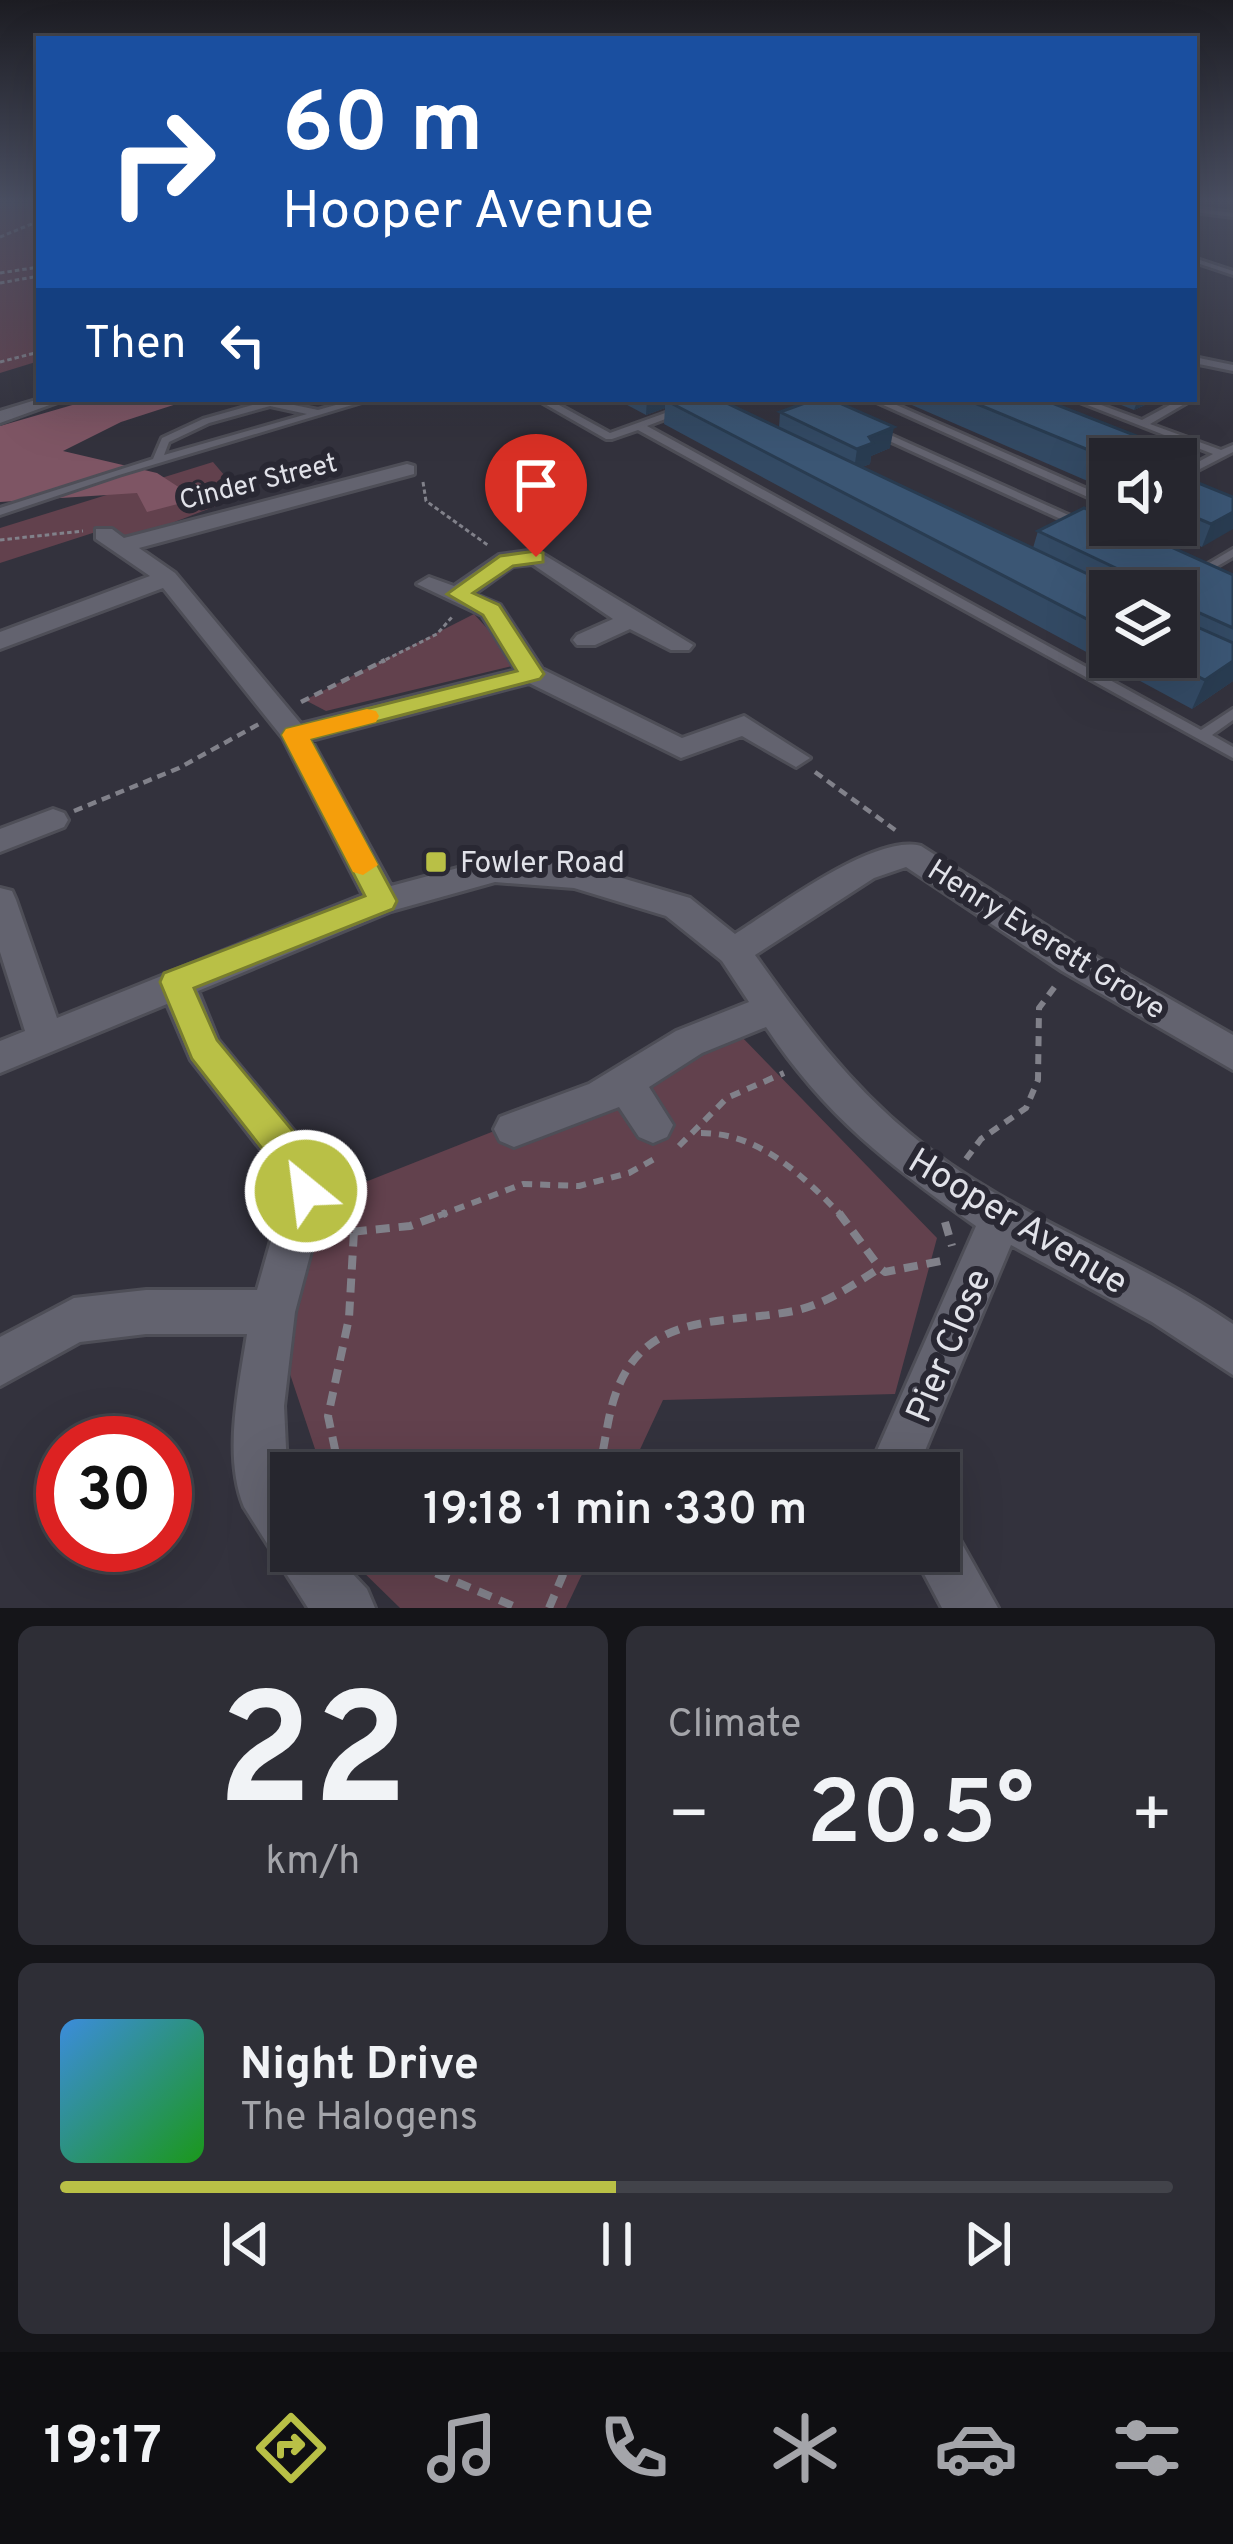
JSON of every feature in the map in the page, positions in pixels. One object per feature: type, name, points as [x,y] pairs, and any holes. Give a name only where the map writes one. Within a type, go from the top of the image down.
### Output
[{"type":"street","points":[[0,417],[48,402]]},
{"type":"street","name":"Cinder Street","points":[[113,540],[406,470]]},
{"type":"street","points":[[113,540],[167,578],[295,735],[382,901]]},
{"type":"street","points":[[458,594],[507,560],[536,557],[632,620],[680,645]]},
{"type":"street","points":[[0,641],[167,578]]},
{"type":"street","points":[[429,584],[491,610],[532,674],[681,749],[754,718],[796,758]]},
{"type":"street","points":[[586,640],[632,620]]},
{"type":"street","points":[[295,735],[532,674]]},
{"type":"street","points":[[0,842],[53,820]]},
{"type":"street","name":"Henry Everett Grove","points":[[734,952],[863,870],[910,854],[1073,961],[1233,1054]]},
{"type":"street","name":"Hooper Avenue","points":[[0,1058],[382,901],[495,870],[574,876],[678,907],[734,952],[811,1063],[898,1149],[1001,1218],[1168,1306],[1233,1352]]},
{"type":"street","points":[[0,900],[45,1036]]},
{"type":"street","points":[[176,982],[204,1049],[298,1166],[306,1191],[273,1312],[260,1406],[262,1489],[270,1502]]},
{"type":"street","points":[[514,1129],[603,1096],[689,1042],[772,1009]]},
{"type":"street","points":[[624,1083],[653,1125]]},
{"type":"street","name":"Pier Close","points":[[900,1452],[1001,1218]]},
{"type":"street","points":[[0,1363],[74,1320],[146,1312],[273,1312]]},
{"type":"street","points":[[314,1572],[348,1608]]},
{"type":"street","points":[[950,1572],[971,1608]]},
{"type":"lane","points":[[1197,360],[1233,368]]},
{"type":"lane","points":[[0,512],[358,402]]},
{"type":"lane","points":[[546,402],[610,437],[704,402]]},
{"type":"lane","points":[[708,402],[722,414]]},
{"type":"lane","points":[[882,402],[1089,494]]},
{"type":"lane","points":[[1085,402],[1227,451]]},
{"type":"lane","points":[[1142,424],[1182,402]]},
{"type":"lane","points":[[157,460],[165,440],[206,421],[270,403],[320,414]]},
{"type":"lane","points":[[639,426],[1233,753]]},
{"type":"lane","points":[[869,428],[1086,526]]},
{"type":"lane","points":[[1197,466],[1227,451]]},
{"type":"lane","points":[[1197,574],[1233,552]]},
{"type":"lane","points":[[1173,566],[1183,570]]},
{"type":"lane","points":[[1197,576],[1214,584]]},
{"type":"lane","points":[[1202,736],[1233,713]]},
{"type":"path","points":[[0,362],[36,353]]},
{"type":"path","points":[[406,470],[426,501],[507,560]]},
{"type":"path","points":[[0,540],[69,530],[113,540]]},
{"type":"path","points":[[796,758],[897,830],[910,854]]},
{"type":"path","points":[[297,1222],[335,1236],[410,1226],[523,1184],[579,1186],[629,1173],[700,1133],[726,1132],[776,1158],[871,1245],[885,1272],[956,1258],[940,1204],[981,1139],[1026,1108],[1038,1080],[1039,1008],[1073,961]]},
{"type":"path","points":[[700,1133],[717,1106],[751,1085],[811,1063]]},
{"type":"path","points":[[336,1452],[328,1416],[349,1318],[354,1231]]},
{"type":"path","points":[[603,1452],[620,1382],[641,1346],[672,1326],[773,1315],[824,1302],[880,1268]]},
{"type":"path","points":[[435,1572],[518,1608]]},
{"type":"path","points":[[549,1608],[564,1572]]},
{"type":"shaded area","points":[[0,278],[36,278],[36,362],[0,373]]},
{"type":"shaded area","points":[[83,402],[183,402],[121,422],[63,451],[157,473],[197,499],[147,512],[137,493],[0,502],[0,426]]},
{"type":"shaded area","points":[[213,462],[242,496],[133,538],[105,529],[0,563],[0,528]]},
{"type":"shaded area","points":[[474,614],[520,664],[326,711],[305,700]]},
{"type":"shaded area","points":[[739,1034],[937,1238],[895,1394],[663,1400],[639,1452],[316,1452],[284,1356],[309,1246],[340,1192]]},
{"type":"shaded area","points":[[363,1572],[583,1572],[566,1608],[400,1608]]},
{"type":"building","points":[[669,402],[724,402],[1089,575],[1089,620]]},
{"type":"building","points":[[808,402],[837,402],[894,427],[869,437],[873,443],[857,449],[780,412]]},
{"type":"building","points":[[972,402],[1050,402],[1142,438],[1089,438],[1089,450]]},
{"type":"building","points":[[1197,482],[1233,497],[1233,512],[1211,524],[1197,518]]},
{"type":"building","points":[[1084,508],[1089,510],[1089,546],[1169,546],[1233,575],[1233,628],[1197,612],[1197,570],[1120,570],[1038,531]]},
{"type":"building","points":[[1197,627],[1233,643],[1233,661],[1205,680],[1197,676]]},
{"type":"slow traffic","points":[[363,865],[295,735],[367,716]]},
{"type":"place","name":"Fowler Road","points":[[436,862]]},
{"type":"route","points":[[306,1191],[298,1166],[204,1049],[176,982],[382,901],[295,735],[532,674],[491,610],[458,594],[507,560],[536,557]]}]
